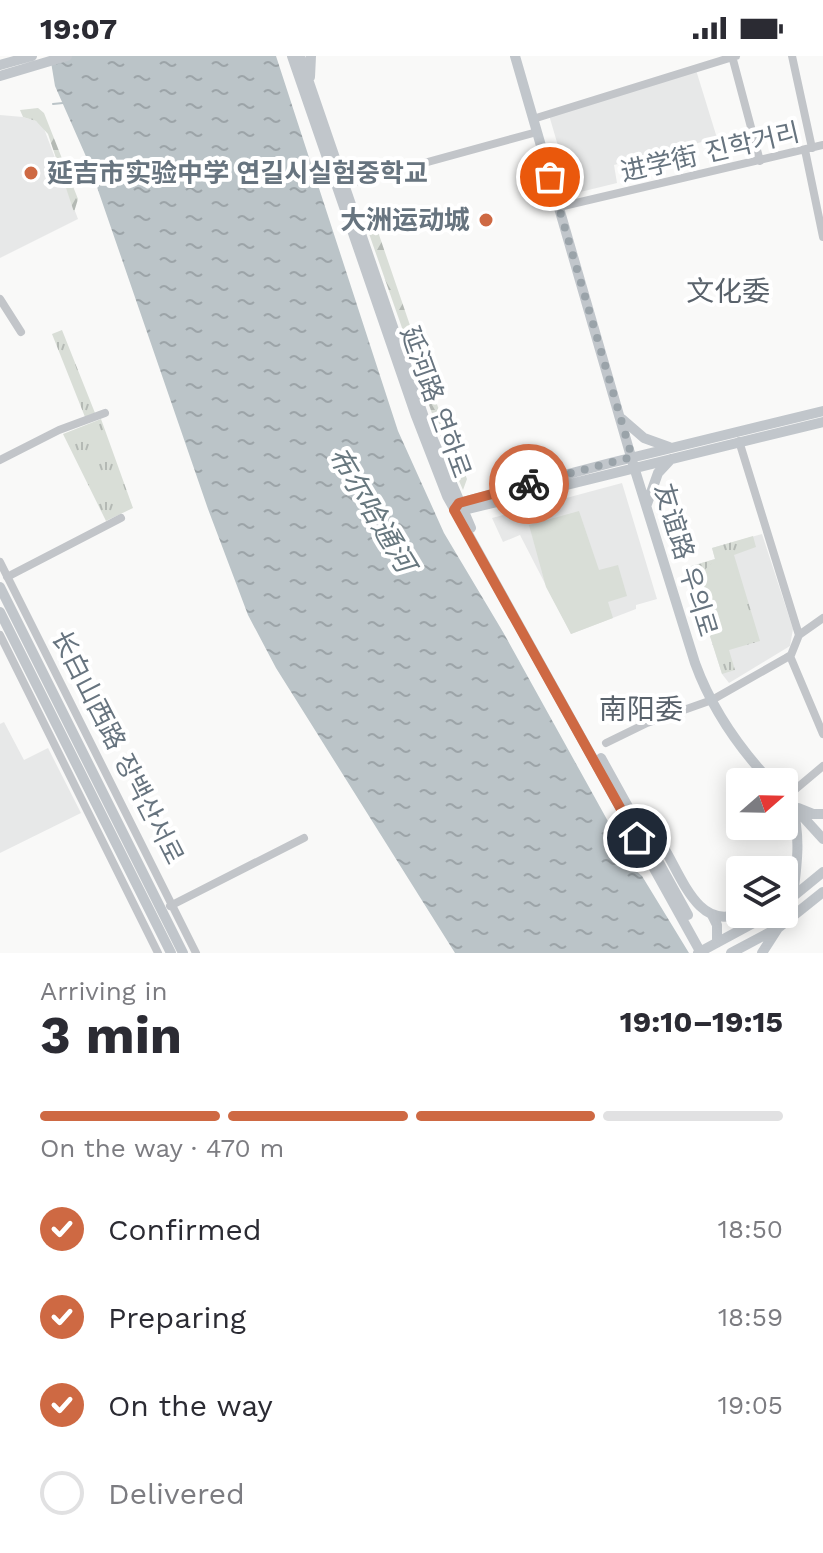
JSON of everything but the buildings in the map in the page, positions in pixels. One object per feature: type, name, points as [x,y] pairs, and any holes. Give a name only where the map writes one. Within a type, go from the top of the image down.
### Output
[{"type":"main road","points":[[0,65],[67,56]]},
{"type":"main road","name":"延河路 연하로","points":[[292,56],[419,424],[459,508],[641,836],[699,953]]},
{"type":"main road","name":"延河路 연하로","points":[[300,56],[429,431],[459,508]]},
{"type":"main road","points":[[309,83],[311,56]]},
{"type":"main road","name":"友谊路 우의로","points":[[515,56],[695,663],[712,700],[741,747],[759,768]]},
{"type":"main road","points":[[0,76],[29,60]]},
{"type":"main road","points":[[459,508],[823,411]]},
{"type":"main road","points":[[620,417],[650,442],[671,453],[823,422]]},
{"type":"main road","points":[[646,506],[658,473],[671,453]]},
{"type":"main road","name":"长白山西路 장백산서로","points":[[0,587],[167,908],[183,953]]},
{"type":"main road","name":"长白山西路 장백산서로","points":[[0,612],[171,953]]},
{"type":"main road","points":[[798,805],[813,814],[823,814]]},
{"type":"main road","points":[[798,811],[823,839]]},
{"type":"main road","points":[[798,826],[798,856]]},
{"type":"main road","points":[[641,836],[650,833],[656,836],[696,903],[712,915],[717,925],[713,947]]},
{"type":"main road","name":"延河路 연하로","points":[[641,836],[713,947]]},
{"type":"main road","points":[[798,891],[823,872]]},
{"type":"main road","points":[[798,913],[823,892]]},
{"type":"main road","points":[[809,904],[823,907]]},
{"type":"main road","points":[[712,915],[726,917]]},
{"type":"main road","points":[[699,953],[746,928]]},
{"type":"main road","points":[[731,953],[778,928]]},
{"type":"main road","points":[[762,953],[778,928]]},
{"type":"street","points":[[533,119],[734,56],[760,161]]},
{"type":"street","points":[[792,56],[823,237]]},
{"type":"street","points":[[344,185],[537,132]]},
{"type":"street","name":"进学街 진학거리","points":[[559,207],[823,145]]},
{"type":"street","points":[[0,299],[21,332]]},
{"type":"street","points":[[0,460],[59,430],[105,413]]},
{"type":"street","points":[[739,441],[799,635]]},
{"type":"street","points":[[4,579],[121,518]]},
{"type":"street","name":"长白山西路 장백산서로","points":[[0,562],[4,579],[167,908],[196,953]]},
{"type":"street","points":[[606,743],[647,723],[712,700],[790,656],[799,635],[823,618]]},
{"type":"street","name":"长白山西路 장백산서로","points":[[0,635],[158,953]]},
{"type":"street","points":[[790,656],[823,734]]},
{"type":"street","points":[[798,789],[823,766]]},
{"type":"street","points":[[167,908],[304,838]]},
{"type":"shaded area","points":[[696,70],[717,138],[614,165],[617,183],[572,194],[549,115]]},
{"type":"shaded area","name":"延吉市实验中学 연길시실험중학교","points":[[0,115],[23,117],[43,126],[78,219],[0,258]]},
{"type":"shaded area","points":[[622,483],[657,599],[571,634],[520,535],[503,542],[492,518]]},
{"type":"shaded area","points":[[762,534],[793,629],[790,646],[729,683],[722,674],[688,567],[715,559],[712,548]]},
{"type":"shaded area","points":[[4,722],[24,760],[48,748],[81,813],[0,853],[0,724]]},
{"type":"green space","points":[[38,108],[44,113],[78,199],[74,212],[48,134],[36,121],[23,117],[20,110]]},
{"type":"green space","points":[[376,226],[439,410],[467,479],[463,490],[442,442],[367,228]]},
{"type":"green space","points":[[62,330],[95,413],[85,417],[52,334]]},
{"type":"green space","points":[[101,419],[133,508],[106,521],[63,434]]},
{"type":"green space","points":[[579,511],[599,570],[618,565],[627,596],[608,602],[613,618],[571,634],[546,587],[529,525]]},
{"type":"green space","points":[[753,536],[756,547],[734,555],[760,641],[729,650],[735,670],[722,674],[688,567],[715,559],[712,548]]},
{"type":"green space","points":[[733,560],[757,638],[751,640],[749,637],[735,647],[717,641],[697,577],[713,562]]},
{"type":"water","name":"布尔哈通河","points":[[50,56],[276,56],[398,431],[444,533],[503,632],[635,870],[642,876],[689,953],[455,953],[276,668],[248,615],[208,509],[88,161],[55,86]]},
{"type":"waterway","points":[[53,104],[63,103]]},
{"type":"way so far","points":[[529,484],[632,457],[550,177]]},
{"type":"place","name":"延吉市实验中学 연길시실험중학교","points":[[31,173]]},
{"type":"place","name":"大洲运动城","points":[[486,220]]},
{"type":"district","name":"文化委","points":[[728,291]]},
{"type":"district","name":"南阳委","points":[[641,709]]},
{"type":"route","points":[[529,484],[459,503],[454,510],[637,838]]}]
